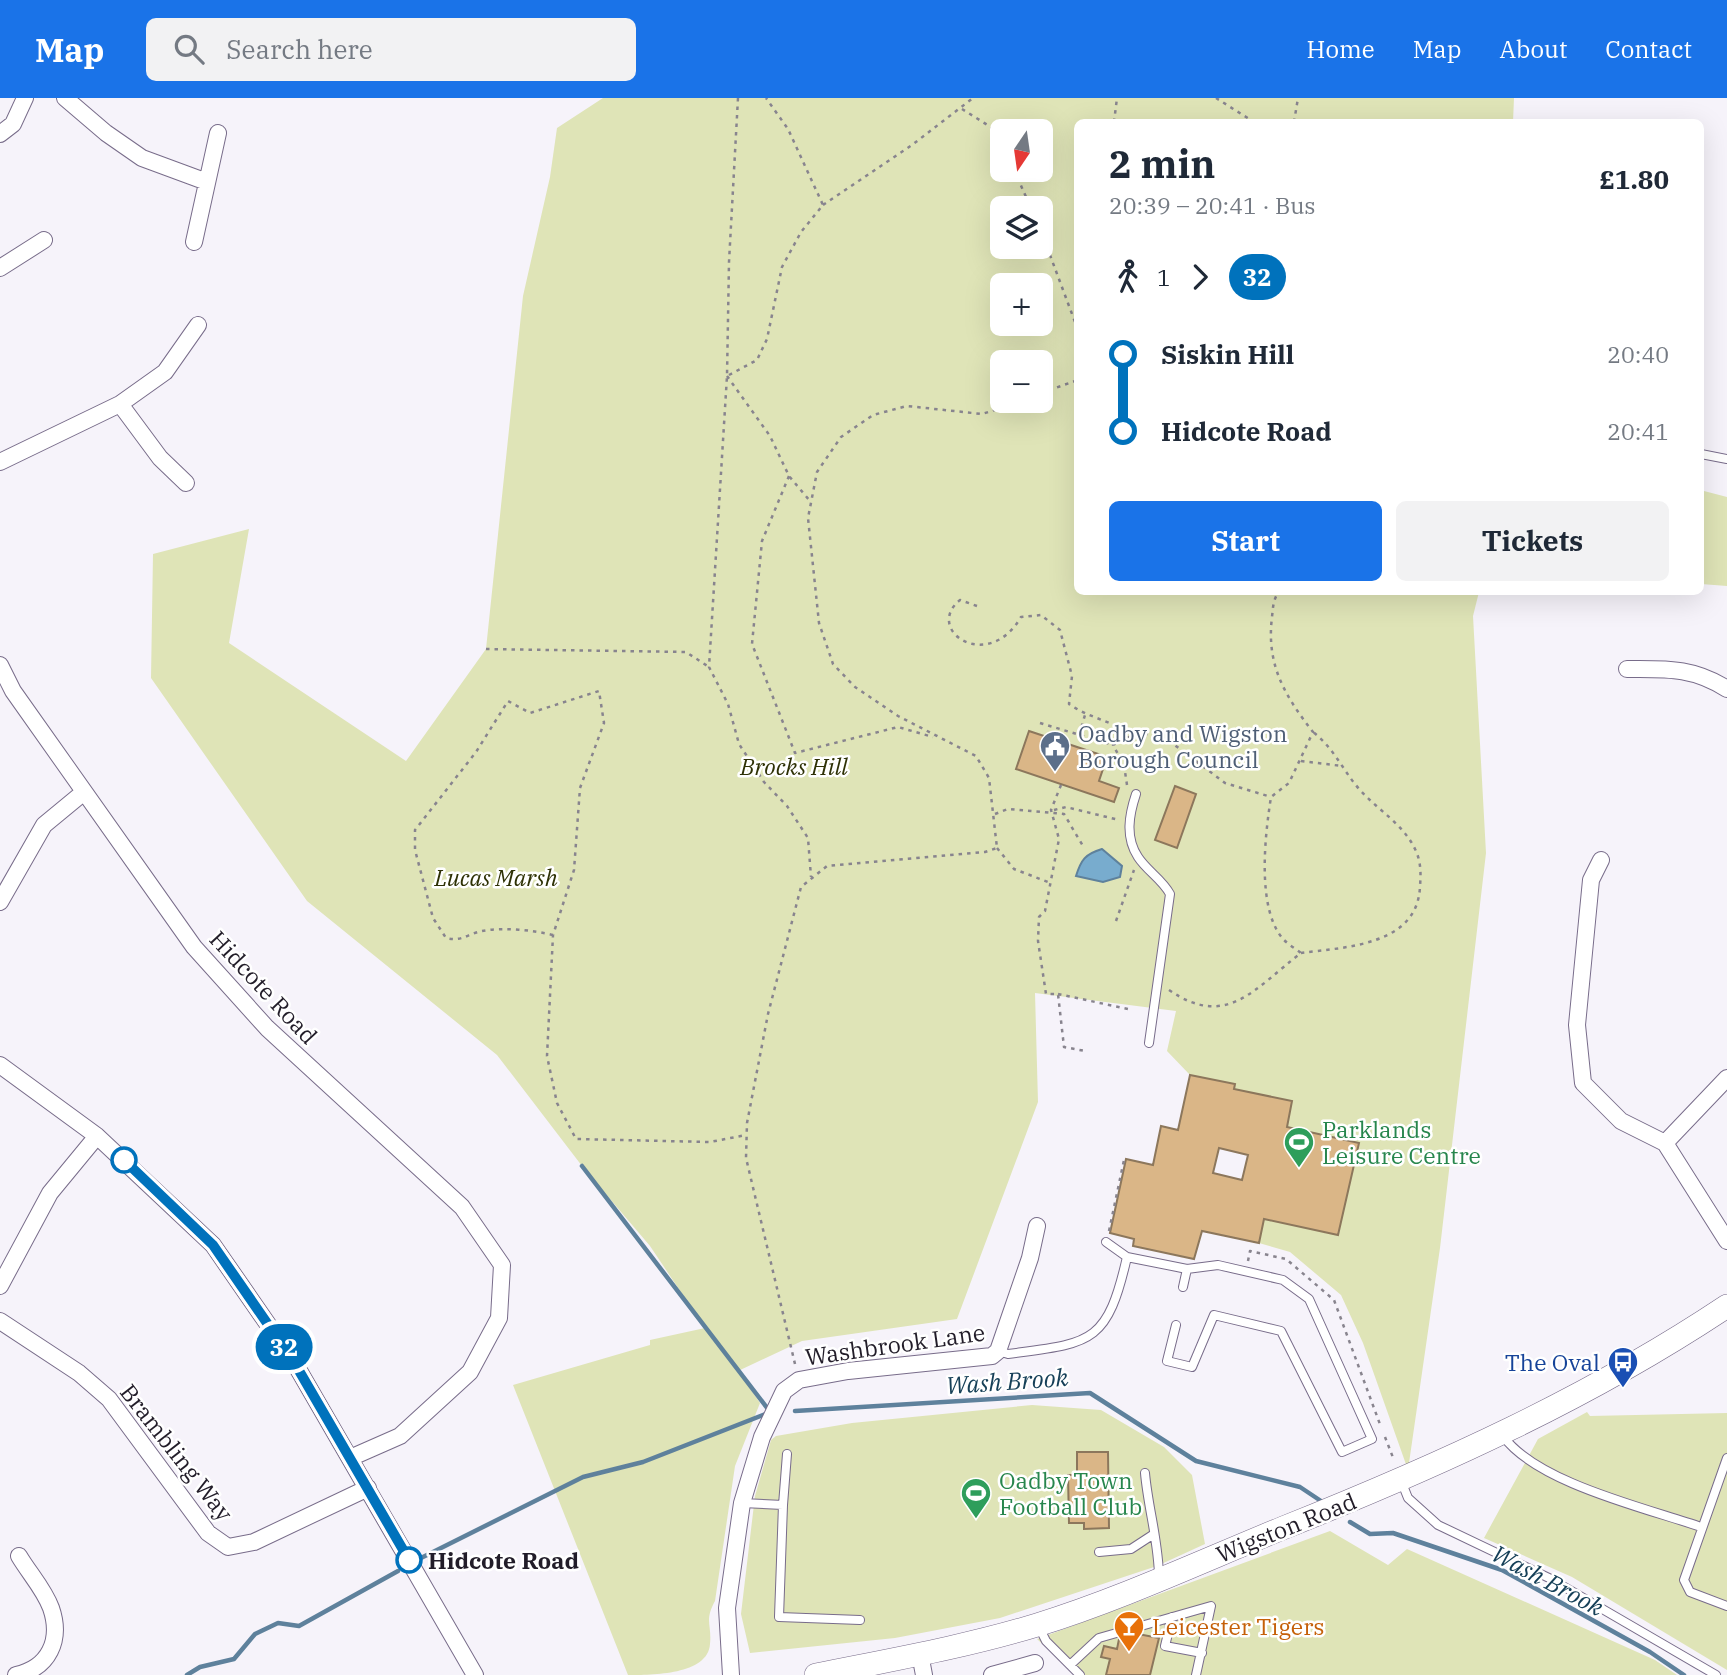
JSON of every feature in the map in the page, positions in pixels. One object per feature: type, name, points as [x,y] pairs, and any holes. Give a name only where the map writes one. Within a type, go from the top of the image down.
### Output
[{"type":"main road","name":"Wigston Road","points":[[816,1675],[922,1665],[1038,1625],[1401,1480],[1501,1434],[1656,1353],[1727,1306]]},
{"type":"street","points":[[0,134],[13,124],[25,98]]},
{"type":"street","points":[[65,98],[106,133],[142,158],[207,182]]},
{"type":"street","points":[[194,242],[218,132]]},
{"type":"street","points":[[0,268],[44,240]]},
{"type":"street","points":[[0,462],[120,404],[165,372],[198,325]]},
{"type":"street","points":[[120,404],[159,458],[186,483]]},
{"type":"street","name":"Hidcote Road","points":[[0,665],[13,691],[203,957],[267,1028],[462,1207],[502,1265],[499,1318],[470,1372],[400,1436],[350,1458]]},
{"type":"street","points":[[1627,669],[1675,669],[1706,675],[1727,689]]},
{"type":"street","points":[[0,902],[44,825],[85,792]]},
{"type":"street","points":[[1601,860],[1591,880],[1577,1025],[1583,1083],[1621,1121],[1665,1143],[1727,1241]]},
{"type":"street","points":[[0,1065],[97,1136],[213,1245],[294,1362],[475,1675]]},
{"type":"street","points":[[1665,1143],[1727,1078]]},
{"type":"street","points":[[0,1286],[50,1194],[97,1136]]},
{"type":"street","points":[[998,1351],[1030,1258],[1037,1226]]},
{"type":"street","name":"Brambling Way","points":[[0,1321],[79,1373],[109,1399],[208,1533],[228,1547],[254,1542],[368,1488]]},
{"type":"street","name":"Washbrook Lane","points":[[731,1675],[727,1608],[742,1503],[762,1437],[784,1391],[799,1380],[848,1371],[992,1356],[998,1351]]},
{"type":"street","points":[[16,1675],[42,1664],[51,1652],[55,1634],[50,1606],[19,1556]]},
{"type":"street","points":[[992,1675],[1035,1663]]},
{"type":"lane","points":[[1704,455],[1727,459]]},
{"type":"lane","points":[[1136,794],[1127,822],[1138,857],[1164,881],[1170,894],[1149,1042]]},
{"type":"lane","points":[[1106,1242],[1127,1257],[1186,1269],[1218,1265],[1283,1280],[1309,1299],[1372,1439],[1342,1452],[1281,1331],[1214,1315],[1192,1367],[1167,1361],[1176,1325]]},
{"type":"lane","name":"Washbrook Lane","points":[[998,1351],[1008,1354],[1087,1340],[1109,1316],[1127,1257]]},
{"type":"lane","points":[[1183,1287],[1186,1269]]},
{"type":"lane","points":[[1501,1434],[1517,1454],[1559,1477],[1701,1527]]},
{"type":"lane","points":[[787,1454],[779,1617],[860,1620]]},
{"type":"lane","points":[[1727,1458],[1684,1580],[1690,1592],[1727,1606]]},
{"type":"lane","points":[[1145,1473],[1158,1549],[1158,1578]]},
{"type":"lane","points":[[1401,1480],[1409,1498],[1438,1525],[1549,1578],[1716,1675]]},
{"type":"lane","points":[[742,1503],[783,1505]]},
{"type":"lane","points":[[1099,1552],[1131,1549],[1154,1534]]},
{"type":"lane","points":[[1070,1665],[1099,1638],[1211,1606],[1196,1675]]},
{"type":"lane","points":[[1172,1617],[1165,1646],[1202,1653]]},
{"type":"lane","points":[[1038,1625],[1046,1641],[1080,1675]]},
{"type":"path","points":[[709,667],[727,376],[729,262],[738,98]]},
{"type":"path","points":[[766,98],[788,129],[823,205]]},
{"type":"path","points":[[727,376],[757,360],[768,340],[782,267],[801,232],[823,205],[973,98]]},
{"type":"path","points":[[1114,119],[1117,98]]},
{"type":"path","points":[[1216,98],[1249,119]]},
{"type":"path","points":[[1294,119],[1298,98]]},
{"type":"path","points":[[961,108],[990,127]]},
{"type":"path","points":[[1051,259],[1074,319]]},
{"type":"path","points":[[727,376],[770,436],[789,476],[811,502]]},
{"type":"path","points":[[1053,389],[1074,381]]},
{"type":"path","points":[[990,411],[982,414],[907,405],[873,415],[841,437],[817,472],[811,502],[808,518],[813,581],[820,623],[833,664],[855,687],[898,716],[976,756],[989,778],[997,848],[1014,869],[1049,882]]},
{"type":"path","points":[[789,476],[762,541],[752,644],[796,753],[898,727],[941,739]]},
{"type":"path","points":[[1158,982],[1207,1009],[1235,1004],[1301,954],[1352,947],[1399,929],[1412,915],[1420,894],[1421,866],[1416,849],[1397,822],[1360,790],[1326,742],[1313,732],[1287,698],[1273,669],[1270,632],[1276,595]]},
{"type":"path","points":[[976,606],[960,600],[953,607],[948,621],[953,634],[971,643],[988,645],[1002,641],[1013,632],[1021,617],[1041,615],[1060,630],[1072,676],[1069,704],[1085,715],[1115,723],[1133,734]]},
{"type":"path","points":[[486,649],[686,652],[709,667],[728,704],[739,744],[764,782],[787,806],[808,838],[810,877]]},
{"type":"path","points":[[553,935],[530,929],[481,931],[459,942],[446,938],[433,918],[415,850],[415,830],[476,752],[508,701],[530,713],[599,691],[604,723],[580,788],[574,870],[553,935],[547,1056],[557,1103],[576,1139],[710,1142],[746,1135]]},
{"type":"path","points":[[1079,736],[1085,715]]},
{"type":"path","points":[[1040,723],[1113,745],[1133,734],[1148,734],[1172,743],[1225,783],[1271,797]]},
{"type":"path","points":[[1301,954],[1283,938],[1270,909],[1265,834],[1271,797],[1289,783],[1313,732]]},
{"type":"path","points":[[1113,745],[1124,765],[1129,791],[1136,794]]},
{"type":"path","points":[[1301,761],[1342,766]]},
{"type":"path","points":[[1061,785],[1051,810],[1059,839],[1058,847],[1045,911],[1039,917],[1038,941],[1046,993],[1128,1009]]},
{"type":"path","points":[[995,814],[1008,809],[1051,810],[1066,807],[1127,822]]},
{"type":"path","points":[[1051,810],[1064,814],[1083,846]]},
{"type":"path","points":[[799,1380],[746,1158],[746,1135],[768,1014],[801,887],[810,877],[827,866],[985,852],[997,848]]},
{"type":"path","points":[[1116,921],[1138,857]]},
{"type":"path","points":[[1058,994],[1064,1047],[1084,1051]]},
{"type":"path","points":[[1106,1242],[1124,1160]]},
{"type":"path","points":[[1247,1265],[1250,1251],[1286,1259],[1334,1300],[1401,1480]]},
{"type":"green space","name":"Brocks Hill","points":[[603,98],[1514,98],[1513,119],[1074,119],[1074,595],[1478,595],[1473,616],[1486,853],[1440,1248],[1408,1470],[1363,1343],[1341,1295],[1290,1252],[1259,1243],[1264,1219],[1338,1235],[1358,1143],[1287,1127],[1292,1101],[1234,1089],[1235,1084],[1190,1075],[1167,1051],[1176,1011],[1035,993],[1038,1102],[957,1319],[802,1341],[738,1371],[760,1403],[735,1466],[715,1601],[709,1618],[710,1644],[707,1654],[700,1662],[677,1671],[628,1675],[513,1385],[650,1345],[650,1340],[705,1328],[650,1246],[582,1166],[497,1055],[307,901],[151,678],[153,554],[249,529],[229,643],[406,761],[486,649],[523,296],[550,177],[557,128]]},
{"type":"green space","points":[[1704,491],[1727,497],[1727,586],[1704,584]]},
{"type":"green space","name":"Oadby Town Football Club","points":[[1032,1405],[1101,1410],[1164,1447],[1192,1475],[1205,1544],[1157,1566],[1000,1618],[895,1638],[750,1653],[741,1614],[755,1496],[771,1440],[776,1436],[852,1423]]},
{"type":"green space","points":[[1587,1412],[1590,1416],[1727,1413],[1727,1670],[1572,1577],[1484,1538],[1538,1439]]},
{"type":"green space","points":[[1330,1531],[1388,1565],[1407,1549],[1655,1660],[1677,1675],[1076,1675],[1037,1639]]},
{"type":"water","points":[[1102,849],[1122,866],[1120,877],[1103,882],[1076,876],[1084,858]]},
{"type":"building","points":[[1029,731],[1107,757],[1099,781],[1119,788],[1114,802],[1016,769]]},
{"type":"building","points":[[1175,786],[1196,794],[1177,848],[1155,840]]},
{"type":"building","name":"Parklands Leisure Centre","points":[[1190,1075],[1235,1084],[1234,1089],[1292,1101],[1287,1127],[1359,1143],[1338,1235],[1264,1219],[1259,1243],[1202,1231],[1194,1259],[1133,1246],[1134,1239],[1110,1233],[1126,1159],[1153,1165],[1161,1126],[1178,1130]],"holes":[[[1219,1148],[1248,1155],[1242,1180],[1213,1173]]]},
{"type":"building","points":[[1077,1452],[1108,1452],[1109,1528],[1084,1529],[1084,1523],[1069,1523],[1068,1475],[1077,1475]]},
{"type":"building","name":"Leicester Tigers","points":[[1138,1634],[1159,1638],[1150,1675],[1106,1675],[1110,1659],[1101,1657],[1104,1646],[1117,1649],[1119,1639]]},
{"type":"waterway","name":"Wash Brook","points":[[582,1166],[771,1413]]},
{"type":"waterway","name":"Wash Brook","points":[[795,1411],[1090,1393],[1196,1461],[1300,1487],[1321,1501]]},
{"type":"waterway","points":[[421,1558],[583,1477],[643,1462],[768,1413]]},
{"type":"waterway","name":"Wash Brook","points":[[1350,1522],[1370,1534],[1393,1533],[1502,1570],[1650,1652],[1684,1675]]},
{"type":"waterway","name":"Wash Brook","points":[[187,1675],[200,1667],[234,1659],[255,1634],[278,1623],[299,1626],[398,1571]]},
{"type":"bus line","name":"32","points":[[124,1160],[213,1245],[294,1362],[409,1560]]},
{"type":"place","name":"Oadby and Wigston Borough Council","points":[[1055,773]]},
{"type":"place","name":"Parklands Leisure Centre","points":[[1299,1169]]},
{"type":"place","name":"The Oval","points":[[1623,1389]]},
{"type":"place","name":"Oadby Town Football Club","points":[[976,1520]]},
{"type":"place","name":"Hidcote Road","points":[[409,1560]]},
{"type":"place","name":"Leicester Tigers","points":[[1129,1653]]},
{"type":"park label","name":"Lucas Marsh","points":[[496,877]]}]
